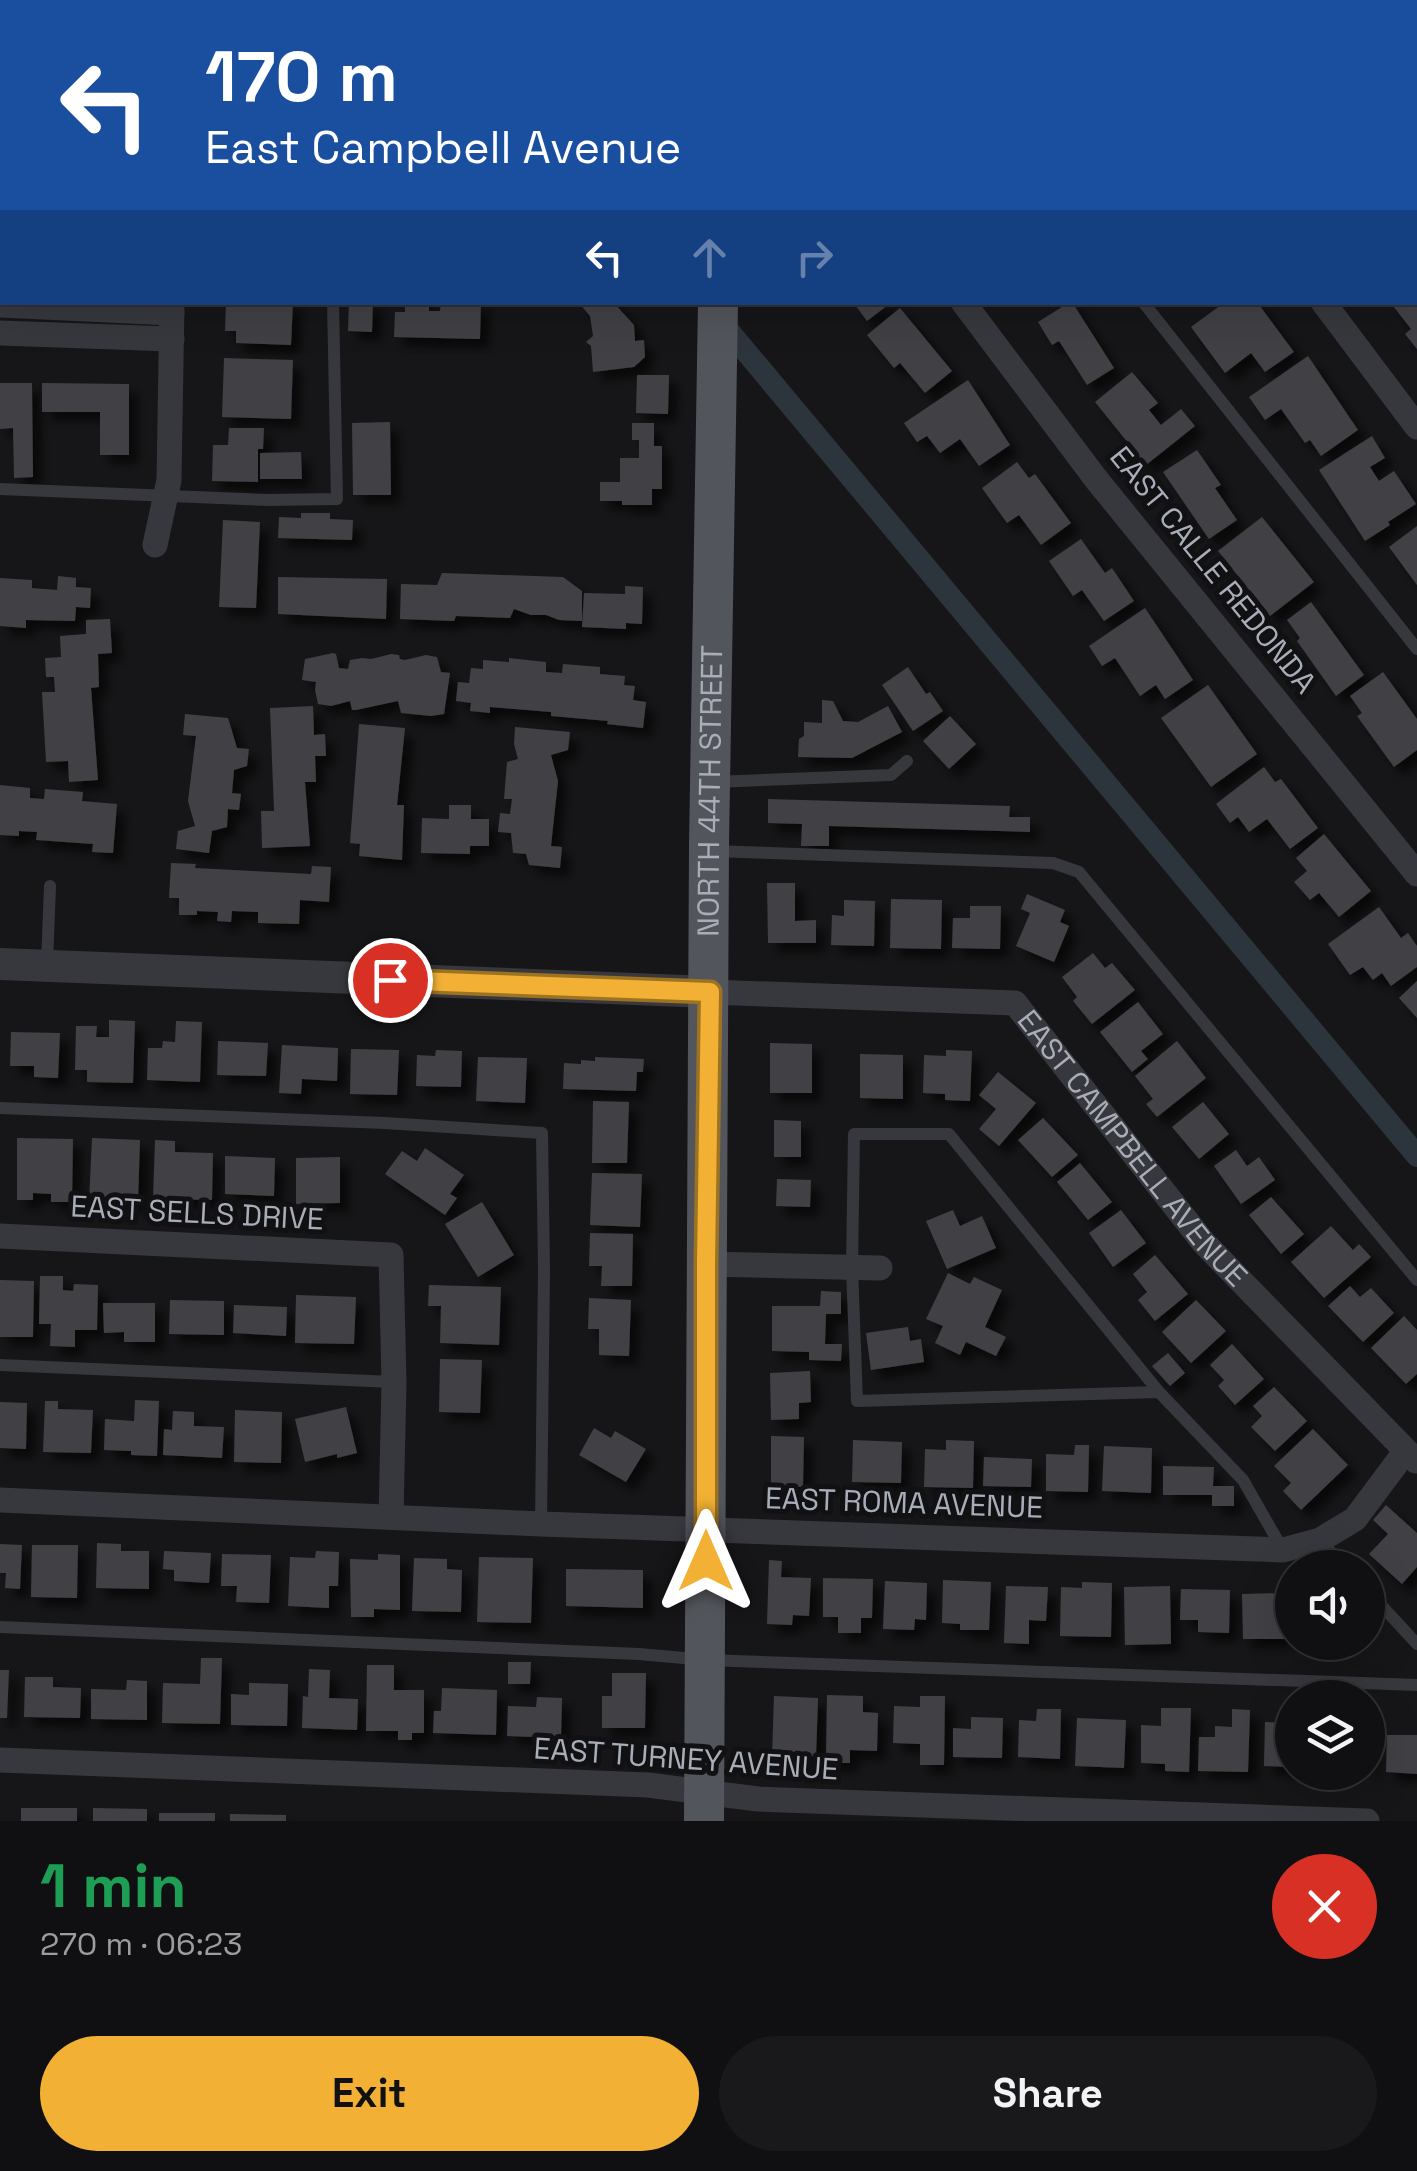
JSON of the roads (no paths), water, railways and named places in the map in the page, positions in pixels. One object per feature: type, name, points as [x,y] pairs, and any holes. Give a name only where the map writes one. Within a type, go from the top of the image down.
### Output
[{"type":"main road","name":"NORTH 44TH STREET","points":[[704,1807],[710,782],[718,305]]},
{"type":"street","points":[[12,305],[172,318],[12,333],[12,305]]},
{"type":"street","name":"EAST CALLE REDONDA","points":[[965,305],[1096,479],[1417,874]]},
{"type":"street","points":[[1324,305],[1417,428]]},
{"type":"street","points":[[155,545],[169,480],[172,318]]},
{"type":"street","name":"EAST CAMPBELL AVENUE","points":[[0,964],[1014,1003],[1204,1243],[1411,1457]]},
{"type":"street","name":"EAST SELLS DRIVE","points":[[0,1236],[392,1256],[394,1382]]},
{"type":"street","points":[[706,1264],[880,1268]]},
{"type":"street","points":[[392,1518],[394,1382]]},
{"type":"street","name":"EAST ROMA AVENUE","points":[[0,1500],[1283,1550],[1320,1540],[1355,1519],[1411,1457]]},
{"type":"street","name":"EAST TURNEY AVENUE","points":[[0,1760],[648,1785],[704,1807],[758,1799],[1367,1821]]},
{"type":"lane","points":[[0,489],[269,500],[337,499],[333,305]]},
{"type":"lane","points":[[1145,305],[1417,649]]},
{"type":"lane","points":[[710,782],[891,776],[908,760]]},
{"type":"lane","points":[[710,851],[1054,862],[1078,872],[1417,1280]]},
{"type":"lane","points":[[48,966],[50,886]]},
{"type":"lane","points":[[0,1108],[542,1132],[541,1524]]},
{"type":"lane","points":[[1159,1392],[857,1402],[852,1268],[854,1134],[948,1134],[1159,1392],[1243,1480],[1283,1550]]},
{"type":"lane","points":[[0,1365],[394,1382]]},
{"type":"lane","points":[[1320,1540],[1329,1550]]},
{"type":"lane","points":[[1385,1609],[1417,1644]]},
{"type":"lane","points":[[0,1626],[706,1660],[1417,1684]]},
{"type":"waterway","points":[[718,318],[1417,1156]]}]
